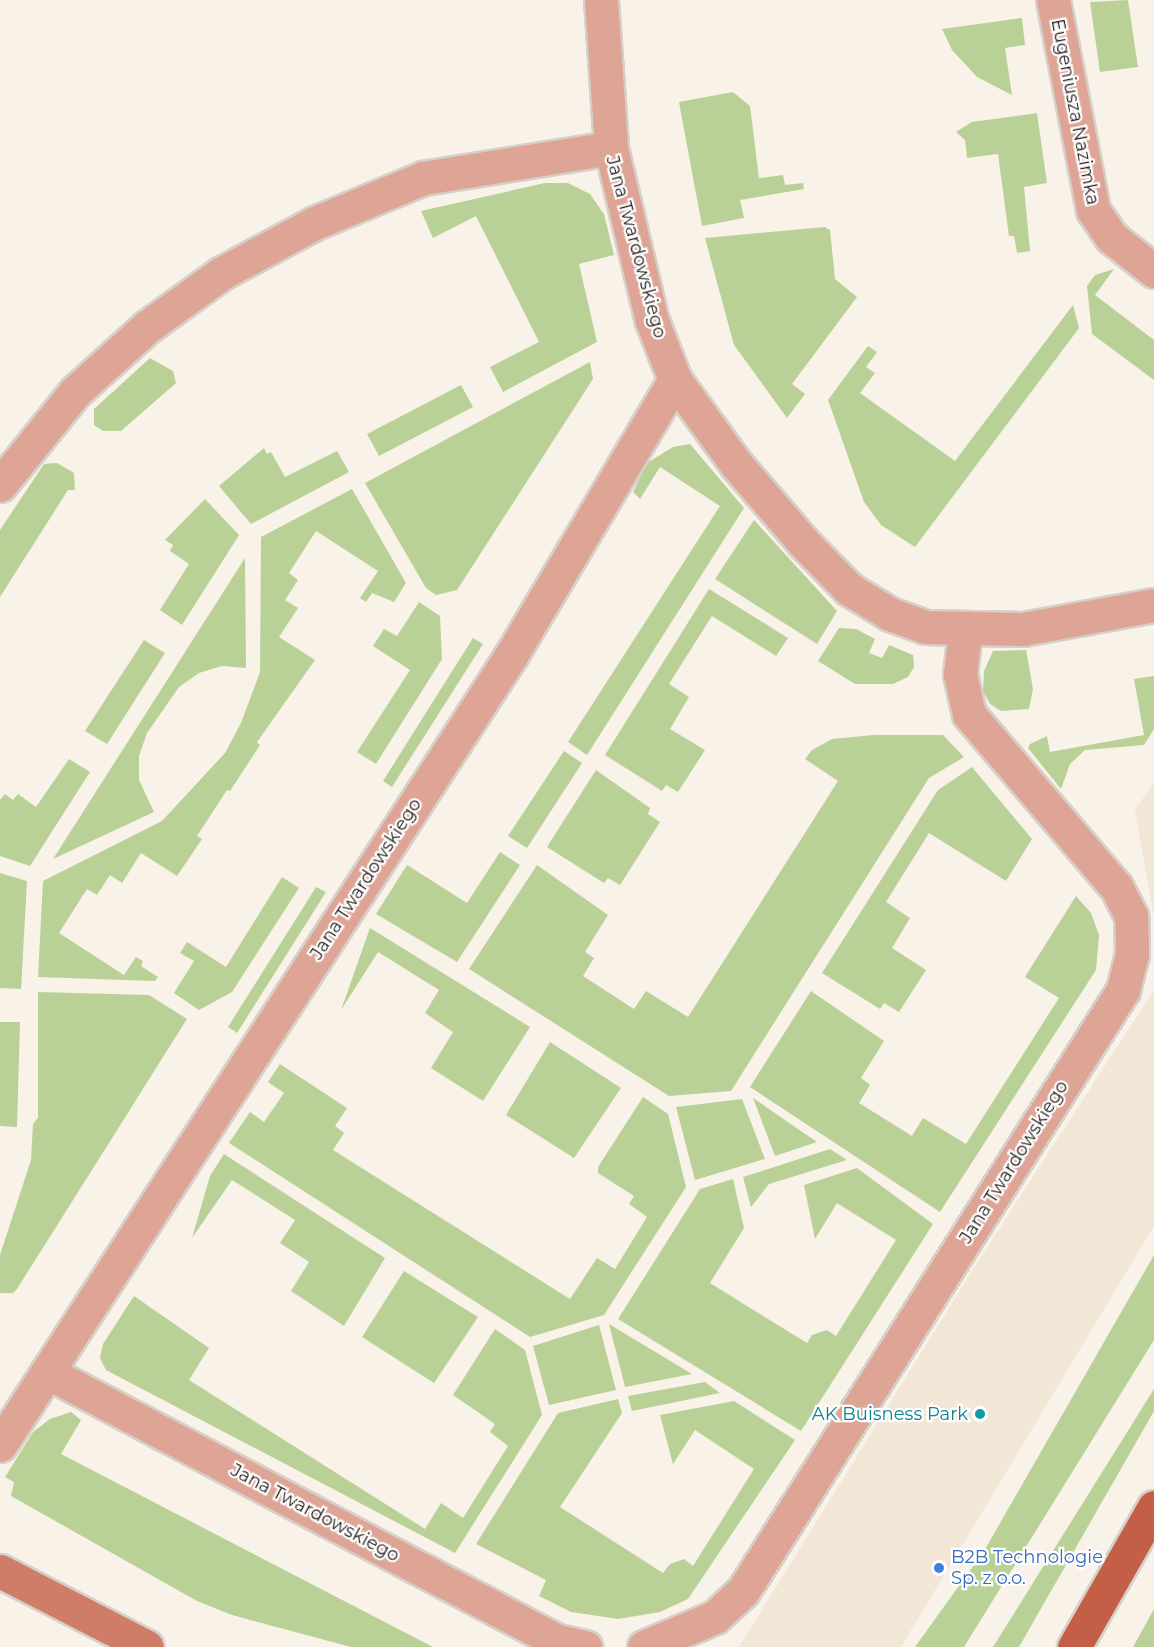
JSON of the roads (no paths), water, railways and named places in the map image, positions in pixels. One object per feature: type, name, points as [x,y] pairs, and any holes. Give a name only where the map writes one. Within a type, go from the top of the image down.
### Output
[{"type":"main road","points":[[1074,1647],[1154,1508]]},
{"type":"street","points":[[601,0],[611,148]]},
{"type":"street","name":"Eugeniusza Nazimka","points":[[1053,0],[1093,210],[1111,237],[1154,271]]},
{"type":"street","name":"Jana Twardowskiego","points":[[0,485],[75,392],[147,327],[222,273],[315,223],[423,178],[611,148],[623,186],[647,302],[675,380],[736,464],[849,589],[890,614],[925,627],[965,631],[1023,629],[1154,605]]},
{"type":"street","name":"Jana Twardowskiego","points":[[0,1445],[512,654],[675,380]]},
{"type":"street","name":"Jana Twardowskiego","points":[[644,1647],[715,1617],[743,1591],[1123,990],[1132,955],[1131,916],[1116,887],[969,714],[960,674],[965,631]]},
{"type":"street","name":"Jana Twardowskiego","points":[[47,1372],[557,1641],[585,1647]]},
{"type":"street","points":[[0,1571],[147,1647]]},
{"type":"place","name":"AK Buisness Park","points":[[980,1414]]},
{"type":"place","name":"B2B Technologie Sp. z o.o.","points":[[939,1568]]}]
